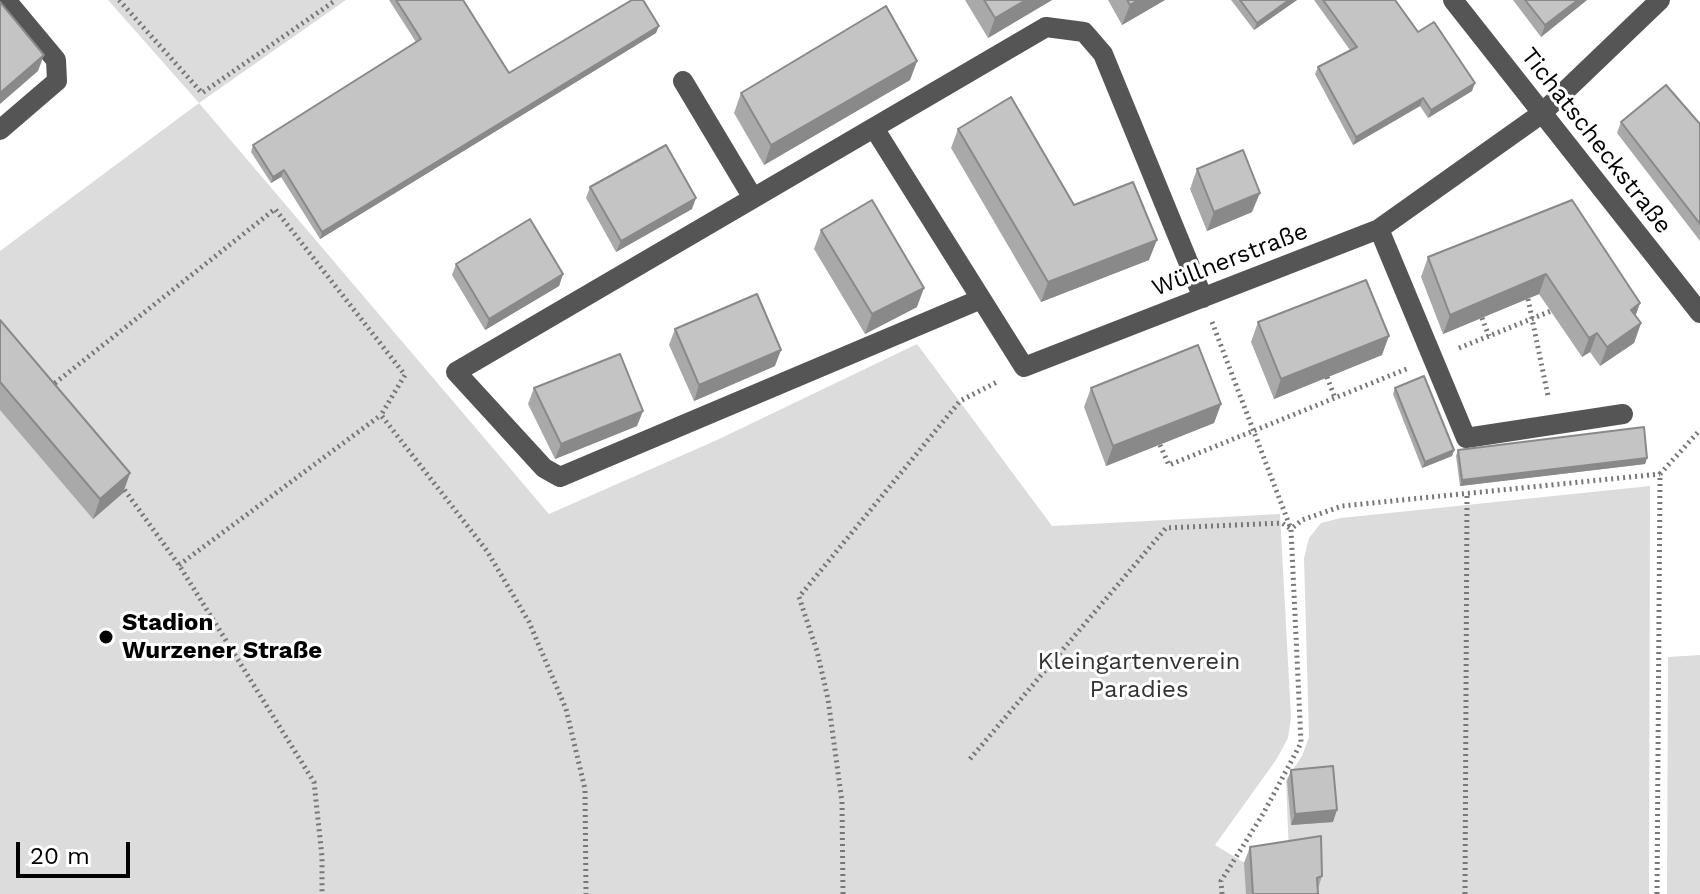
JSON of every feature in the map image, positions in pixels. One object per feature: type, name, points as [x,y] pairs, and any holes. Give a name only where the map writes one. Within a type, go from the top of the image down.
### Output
[{"type":"street","points":[[0,130],[57,81],[56,60],[6,0]]},
{"type":"street","name":"Tichatscheckstraße","points":[[1453,0],[1700,313]]},
{"type":"street","name":"Wüllnerstraße","points":[[1024,367],[1379,229],[1541,114],[1660,0]]},
{"type":"street","points":[[981,299],[560,477],[544,468],[456,372],[1046,27],[1084,32],[1103,54],[1203,298]]},
{"type":"street","points":[[683,81],[753,198]]},
{"type":"street","points":[[874,128],[1024,367]]},
{"type":"street","points":[[1379,229],[1466,438],[1623,414]]},
{"type":"path","points":[[119,0],[202,93],[336,0]]},
{"type":"path","points":[[58,401],[49,388],[275,209],[405,375],[381,415],[179,565]]},
{"type":"path","points":[[1203,298],[1291,529],[1301,743],[1263,814],[1221,881],[1222,894]]},
{"type":"path","points":[[1528,299],[1554,425]]},
{"type":"path","points":[[1160,445],[1169,465],[1551,311]]},
{"type":"path","points":[[1482,318],[1489,336]]},
{"type":"path","points":[[843,894],[842,802],[828,699],[817,651],[799,597],[960,401],[1024,367]]},
{"type":"path","points":[[1327,377],[1335,398]]},
{"type":"path","points":[[381,415],[487,551],[529,622],[566,709],[585,789],[586,894]]},
{"type":"path","points":[[1291,529],[1302,520],[1342,506],[1660,474],[1700,430]]},
{"type":"path","points":[[1657,894],[1660,474]]},
{"type":"path","points":[[114,476],[179,565],[314,782],[322,857],[322,894]]},
{"type":"path","points":[[1465,894],[1467,494]]},
{"type":"path","points":[[970,759],[1166,528],[1282,523],[1291,529]]},
{"type":"green space","points":[[108,0],[346,0],[199,103]]},
{"type":"green space","name":"Kleingartenverein Paradies","points":[[199,103],[549,514],[717,440],[917,344],[1052,526],[1280,514],[1291,717],[1288,738],[1276,760],[1215,845],[1243,862],[1289,855],[1286,780],[1302,756],[1309,737],[1304,558],[1309,538],[1321,523],[1341,518],[1650,486],[1649,894],[0,894],[0,251]]},
{"type":"green space","points":[[1700,655],[1700,894],[1667,894],[1668,657]]},
{"type":"building","points":[[396,0],[463,0],[509,73],[632,0],[643,0],[659,26],[322,232],[284,170],[273,177],[253,145],[421,39]]},
{"type":"building","points":[[984,0],[1026,0],[995,18]]},
{"type":"building","points":[[1240,0],[1289,0],[1257,23]]},
{"type":"building","points":[[1323,0],[1395,0],[1418,32],[1434,22],[1475,83],[1431,110],[1423,98],[1356,137],[1318,67],[1357,47]]},
{"type":"building","points":[[1525,0],[1578,0],[1545,25]]},
{"type":"building","points":[[0,2],[44,55],[0,93]]},
{"type":"building","points":[[886,6],[917,61],[771,145],[741,93]]},
{"type":"building","points":[[1666,85],[1700,124],[1700,224],[1621,122]]},
{"type":"building","points":[[1011,97],[1074,205],[1133,182],[1157,240],[1048,282],[958,129]]},
{"type":"building","points":[[666,145],[696,198],[621,241],[590,187]]},
{"type":"building","points":[[1243,150],[1260,193],[1214,212],[1197,169]]},
{"type":"building","points":[[872,200],[924,288],[872,314],[821,230]]},
{"type":"building","points":[[1572,200],[1640,303],[1631,310],[1641,323],[1607,347],[1597,333],[1589,338],[1546,274],[1450,315],[1428,257]]},
{"type":"building","points":[[530,219],[563,274],[489,319],[456,264]]},
{"type":"building","points":[[1366,280],[1389,336],[1281,379],[1258,322]]},
{"type":"building","points":[[757,294],[781,350],[699,385],[675,329]]},
{"type":"building","points":[[0,320],[130,473],[100,499],[0,382]]},
{"type":"building","points":[[1198,345],[1221,404],[1113,446],[1091,388]]},
{"type":"building","points":[[620,354],[643,411],[561,444],[534,388]]},
{"type":"building","points":[[1424,376],[1454,450],[1425,462],[1395,388]]},
{"type":"building","points":[[1644,427],[1647,458],[1462,480],[1458,450]]},
{"type":"building","points":[[1333,766],[1337,810],[1295,814],[1291,770]]},
{"type":"building","points":[[1321,836],[1322,876],[1317,878],[1318,894],[1253,894],[1250,847]]},
{"type":"place","name":"Stadion Wurzener Straße","points":[[106,637]]}]
